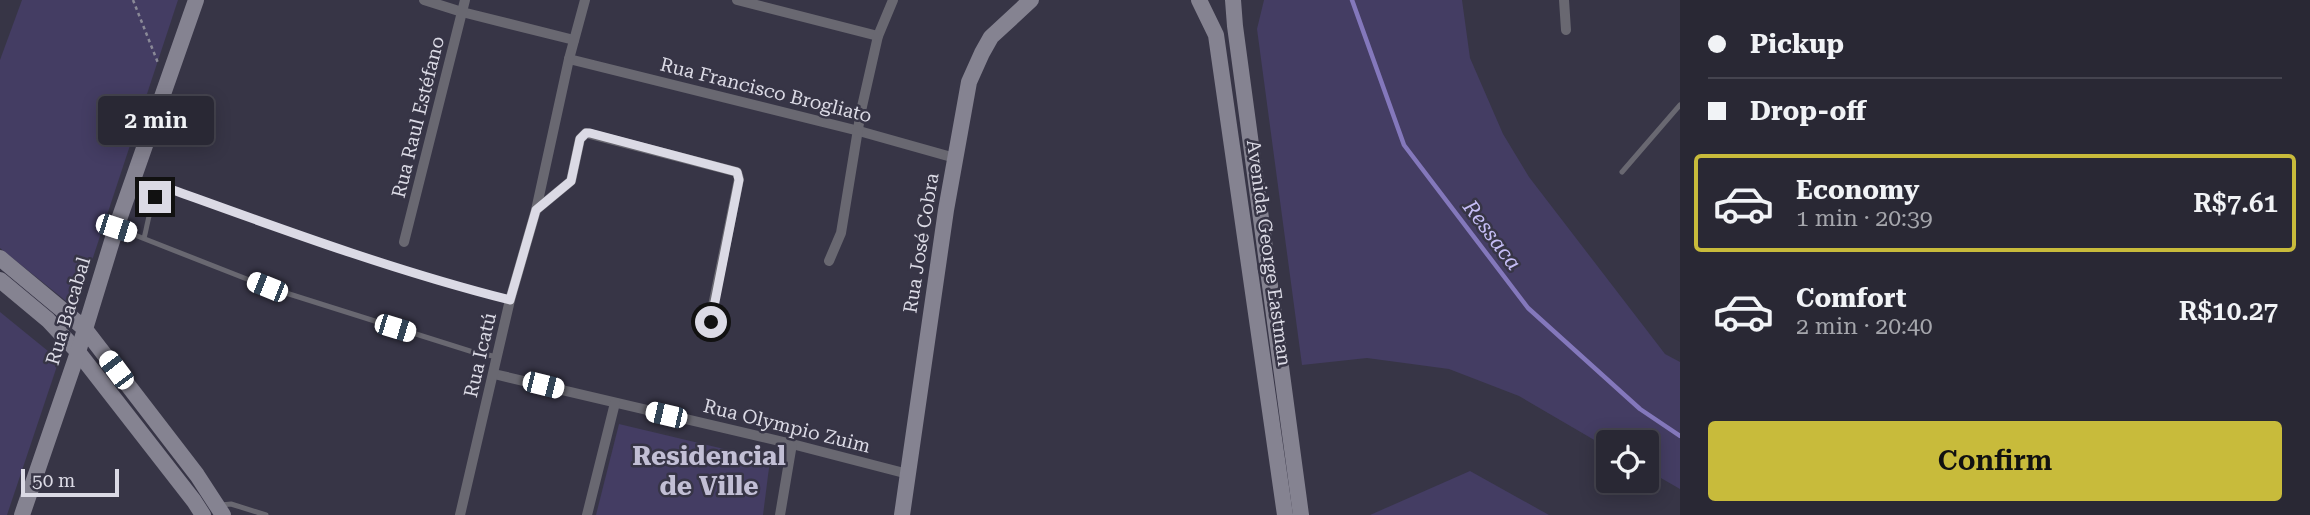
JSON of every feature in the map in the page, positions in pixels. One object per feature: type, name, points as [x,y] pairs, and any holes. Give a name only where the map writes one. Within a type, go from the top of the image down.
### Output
[{"type":"street","name":"Rua Bacabal","points":[[22,515],[78,352],[116,228],[196,0]]},
{"type":"street","points":[[424,0],[574,40]]},
{"type":"street","name":"Rua Raul Estéfano","points":[[404,242],[466,0]]},
{"type":"street","name":"Rua Icatú","points":[[460,515],[510,300],[536,210],[584,0]]},
{"type":"street","points":[[737,0],[878,36]]},
{"type":"street","points":[[829,261],[841,233],[868,76],[881,25],[893,0]]},
{"type":"street","name":"Rua José Cobra","points":[[902,515],[955,158],[969,82],[991,37],[1031,0]]},
{"type":"street","name":"Avenida George Eastman","points":[[1199,0],[1216,35],[1285,515]]},
{"type":"street","name":"Avenida George Eastman","points":[[1233,0],[1301,515]]},
{"type":"street","points":[[1563,0],[1566,30]]},
{"type":"street","name":"Rua Francisco Brogliato","points":[[569,59],[859,131],[955,158]]},
{"type":"street","points":[[536,210],[571,181],[580,139],[586,133],[737,172],[739,180],[708,330]]},
{"type":"street","points":[[0,258],[84,328],[207,489],[220,510]]},
{"type":"street","points":[[0,280],[48,320],[78,352],[191,508],[203,515]]},
{"type":"street","name":"Rua Olympio Zuim","points":[[494,374],[908,474]]},
{"type":"street","points":[[587,515],[615,403]]},
{"type":"street","points":[[780,515],[792,444]]},
{"type":"street","points":[[191,508],[207,489]]},
{"type":"lane","points":[[1622,172],[1680,105]]},
{"type":"lane","points":[[144,238],[155,197],[162,190],[173,190],[396,267],[510,300]]},
{"type":"lane","points":[[116,228],[267,287],[472,352],[498,357]]},
{"type":"lane","points":[[220,510],[231,504],[265,515]]},
{"type":"path","points":[[133,0],[152,53],[167,81]]},
{"type":"shaded area","points":[[22,0],[178,0],[76,309],[0,248],[0,60]]},
{"type":"shaded area","points":[[1264,0],[1462,0],[1470,58],[1503,134],[1529,177],[1665,354],[1680,362],[1680,489],[1659,477],[1659,430],[1596,430],[1596,441],[1519,396],[1449,369],[1367,358],[1302,365],[1257,29]]},
{"type":"shaded area","points":[[0,312],[59,360],[7,515],[0,515]]},
{"type":"shaded area","points":[[619,424],[770,460],[763,515],[596,515]]},
{"type":"shaded area","points":[[1470,471],[1549,515],[1370,515]]},
{"type":"waterway","name":"Ressaca","points":[[1352,0],[1404,145],[1528,308],[1640,409],[1680,436]]},
{"type":"district","name":"Residencial de Ville","points":[[709,471]]},
{"type":"route","points":[[155,197],[162,190],[173,190],[396,267],[510,300],[536,210],[571,181],[580,139],[582,135],[590,133],[733,170],[739,175],[711,322]]}]
